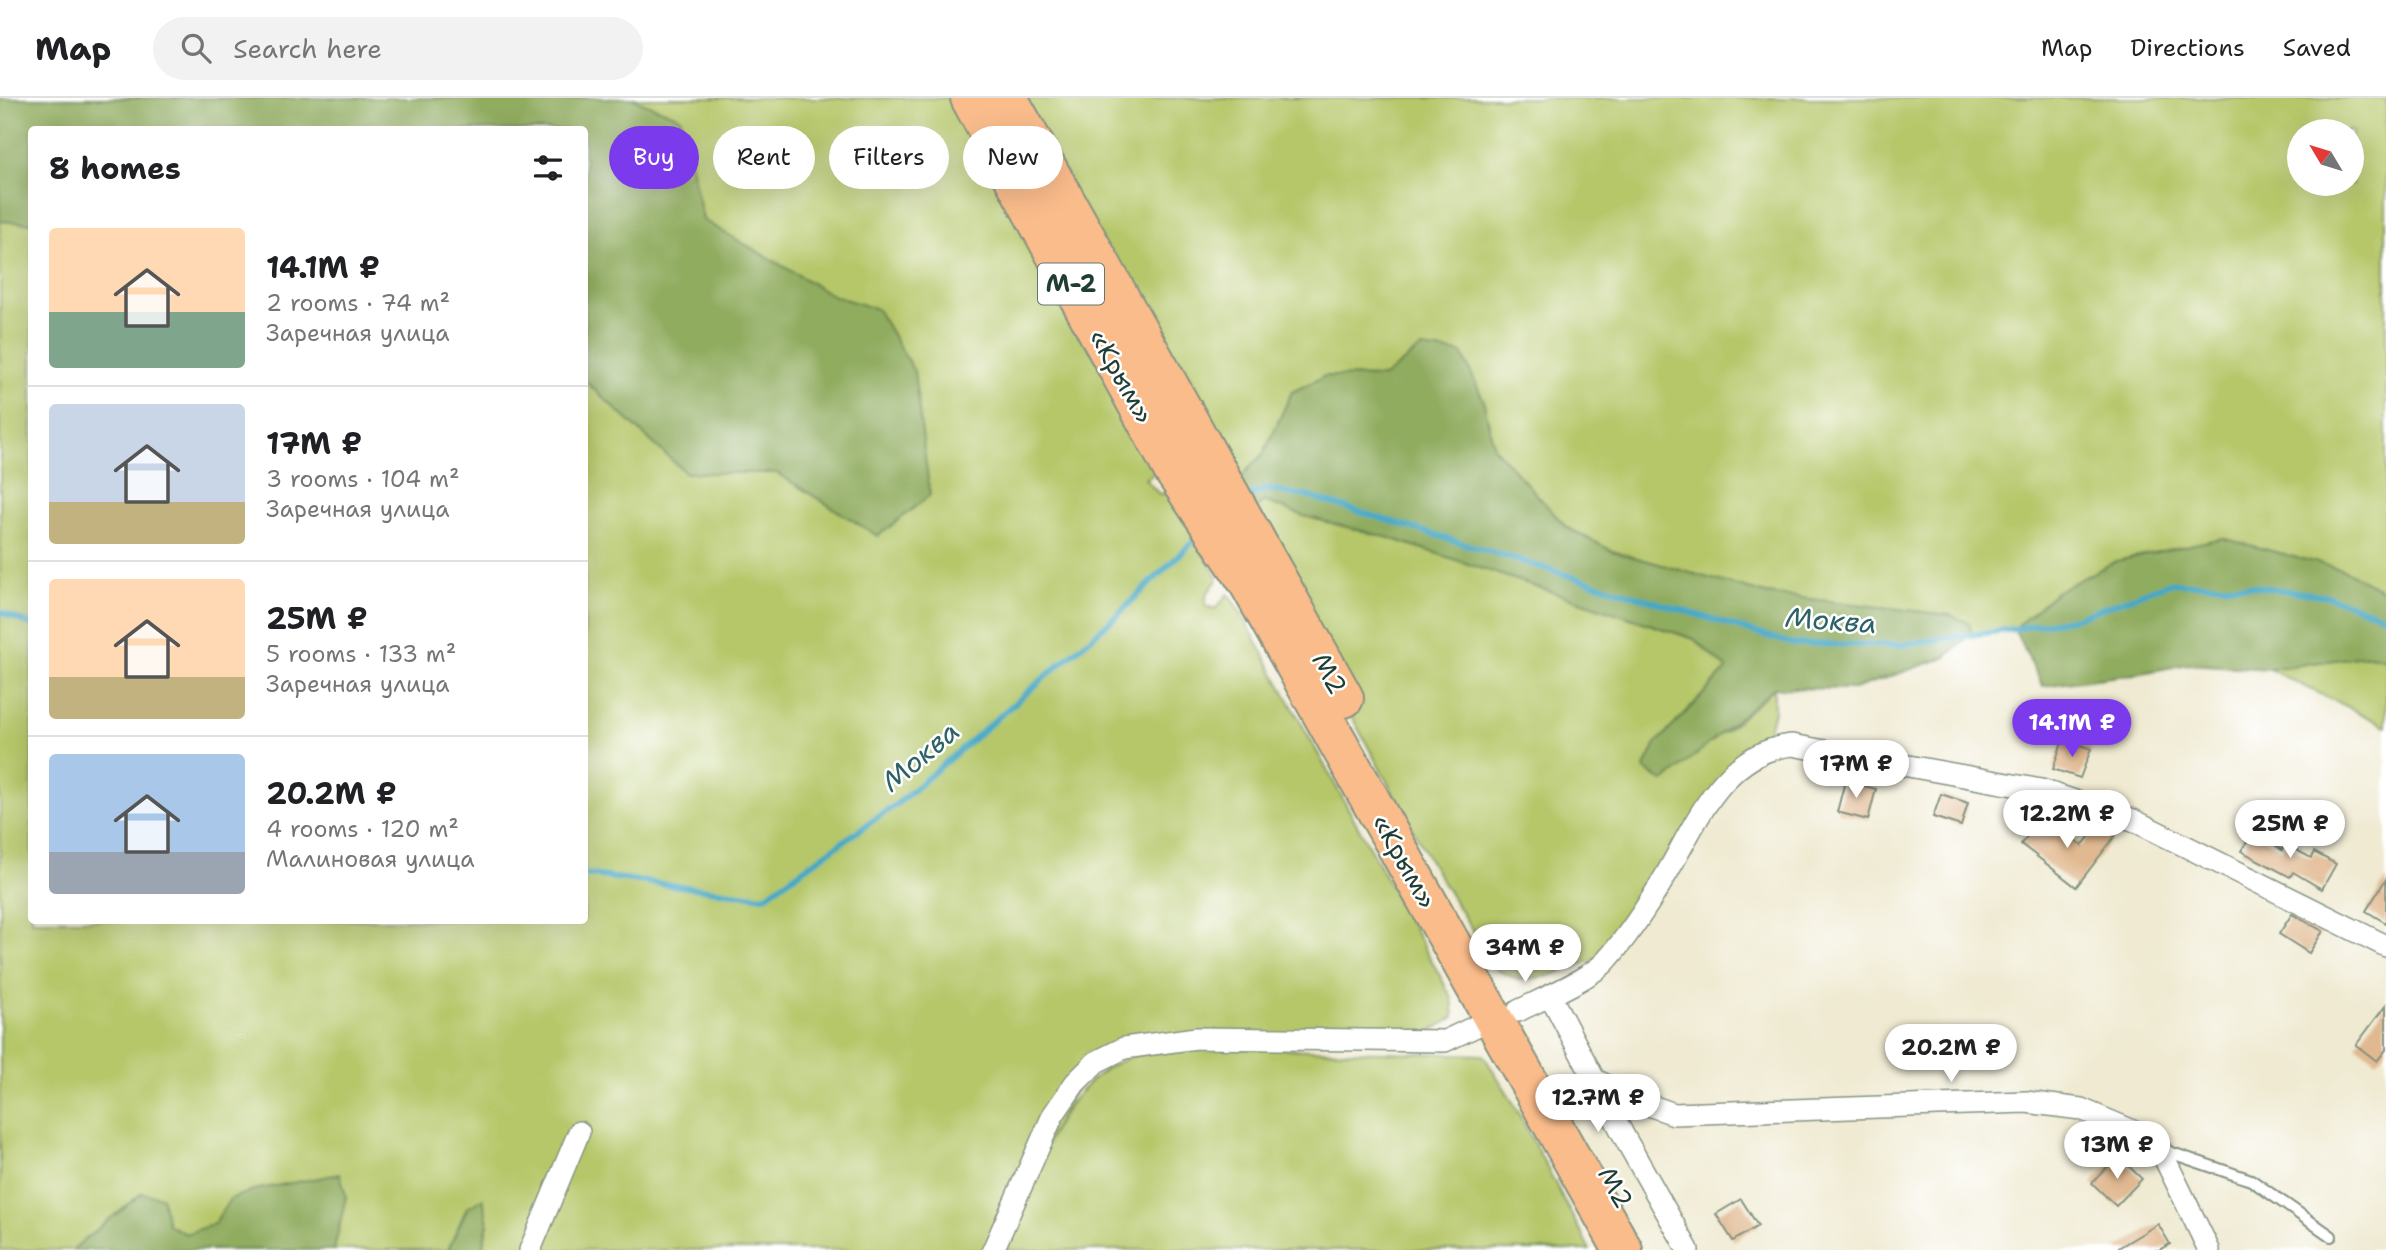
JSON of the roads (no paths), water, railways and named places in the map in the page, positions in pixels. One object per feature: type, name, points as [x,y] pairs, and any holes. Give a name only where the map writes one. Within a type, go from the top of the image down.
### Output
[{"type":"highway","name":"«Крым»","points":[[970,98],[1173,470],[1248,582],[1623,1250]]},
{"type":"highway","name":"М2","points":[[1008,98],[1520,1008],[1651,1250]]},
{"type":"street","points":[[993,1250],[1053,1115],[1075,1083],[1096,1062],[1124,1048],[1196,1038],[1445,1041],[1520,1008],[1603,964],[1633,928],[1703,808],[1742,763],[1772,747],[1792,745],[2041,790],[2133,820],[2386,946]]},
{"type":"street","points":[[1520,1008],[1594,1079],[1632,1099],[1674,1114],[2026,1102],[2081,1109],[2133,1131],[2160,1149],[2208,1250]]},
{"type":"street","points":[[1594,1079],[1688,1250]]},
{"type":"street","points":[[530,1250],[579,1132]]},
{"type":"lane","points":[[2160,1149],[2251,1180],[2331,1236]]},
{"type":"waterway","name":"Моква","points":[[1245,497],[1267,489],[1311,497],[1793,644],[1898,645],[2014,629],[2076,618],[2169,583],[2253,586],[2327,596],[2386,617]]},
{"type":"waterway","name":"Моква","points":[[588,875],[764,897],[898,803],[1114,618],[1201,534]]},
{"type":"waterway","name":"Моква","points":[[0,612],[28,623]]}]
